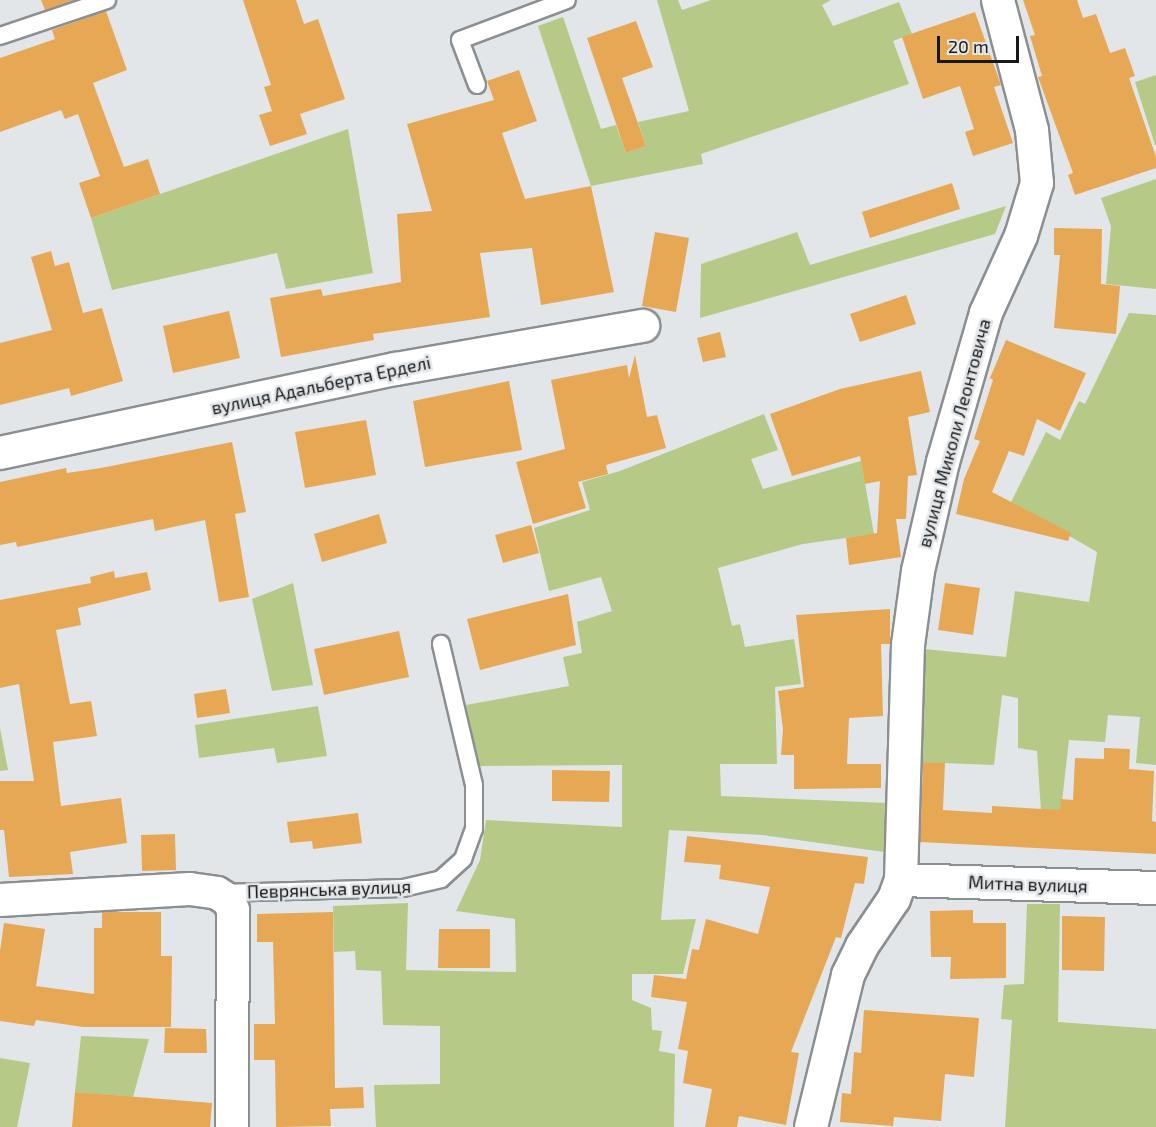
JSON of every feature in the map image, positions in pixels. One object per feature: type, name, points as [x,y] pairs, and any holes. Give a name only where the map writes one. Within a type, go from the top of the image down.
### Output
[{"type":"street","name":"вулиця Миколи Леонтовича","points":[[901,880],[908,645],[922,548],[986,313],[1021,236],[1037,183],[1032,130],[998,0]]},
{"type":"street","name":"вулиця Адальберта Ерделі","points":[[0,453],[396,369],[643,326]]},
{"type":"street","name":"Митна вулиця","points":[[901,880],[1156,888]]},
{"type":"street","points":[[811,1127],[848,975],[862,946],[894,898],[901,880]]},
{"type":"street","name":"Певрянська вулиця","points":[[0,900],[190,889],[218,893],[233,910],[232,1127]]},
{"type":"lane","points":[[0,36],[107,0]]},
{"type":"lane","points":[[477,85],[460,40],[567,0]]},
{"type":"lane","name":"Певрянська вулиця","points":[[218,893],[403,888],[441,879],[463,859],[474,829],[474,785],[441,644]]},
{"type":"green space","points":[[657,0],[678,0],[682,10],[711,0],[831,0],[822,5],[833,26],[899,2],[912,34],[893,41],[909,84],[701,154],[703,164],[591,186],[538,26],[563,17],[601,129],[616,125],[626,153],[646,146],[638,122],[689,111]]},
{"type":"green space","points":[[1156,75],[1156,145],[1155,145],[1135,82]]},
{"type":"green space","points":[[348,129],[373,273],[286,289],[277,253],[112,290],[91,218]]},
{"type":"green space","points":[[1156,179],[1156,289],[1106,284],[1111,226],[1101,198]]},
{"type":"green space","points":[[1006,206],[995,234],[700,318],[701,264],[797,232],[810,265]]},
{"type":"green space","points":[[1129,313],[1156,315],[1156,765],[1136,763],[1140,717],[1108,715],[1105,742],[1069,740],[1059,828],[1042,826],[1037,751],[1018,748],[1018,698],[1002,695],[994,765],[918,762],[924,649],[1006,657],[1015,591],[1089,602],[1097,552],[1011,502],[1046,432],[1060,440],[1079,401],[1085,404]]},
{"type":"green space","points":[[764,414],[778,450],[751,459],[763,489],[861,461],[874,534],[803,544],[718,568],[732,626],[740,624],[745,647],[794,639],[801,684],[775,687],[777,764],[720,764],[721,796],[887,803],[884,852],[762,835],[669,830],[661,920],[696,919],[683,974],[632,974],[632,1000],[651,1008],[652,1030],[662,1031],[659,1051],[675,1054],[674,1127],[376,1127],[374,1085],[440,1084],[440,1026],[383,1025],[381,971],[356,970],[355,951],[334,952],[333,906],[408,903],[406,970],[516,972],[515,919],[456,911],[480,860],[486,820],[622,827],[622,765],[479,766],[466,705],[569,686],[563,657],[582,653],[577,622],[612,611],[601,577],[549,591],[534,528],[590,510],[582,482],[620,471]]},
{"type":"green space","points":[[293,583],[313,685],[272,691],[252,599]]},
{"type":"green space","points":[[318,706],[327,756],[277,763],[274,748],[199,758],[195,725]]},
{"type":"green space","points":[[0,728],[8,770],[0,771]]},
{"type":"green space","points":[[1027,904],[1060,904],[1058,1022],[1156,1029],[1156,1127],[1005,1127],[1012,1020],[1001,1019],[1004,985],[1024,984]]},
{"type":"green space","points":[[81,1036],[149,1039],[133,1097],[75,1092]]},
{"type":"green space","points":[[0,1058],[30,1063],[17,1127],[0,1127]]},
{"type":"building","points":[[41,0],[74,0],[45,10]]},
{"type":"building","points":[[243,0],[296,0],[304,24],[318,19],[345,99],[300,114],[307,134],[270,146],[259,115],[272,111],[264,87],[271,85]]},
{"type":"building","points":[[1023,0],[1077,0],[1083,18],[1096,14],[1110,53],[1125,48],[1135,76],[1129,78],[1156,157],[1156,168],[1075,195],[1068,175],[1073,173],[1038,77],[1042,76],[1030,36],[1035,35]]},
{"type":"building","points":[[106,11],[127,70],[93,83],[124,167],[148,159],[160,194],[91,218],[79,183],[100,176],[78,114],[65,119],[61,110],[0,132],[0,58],[55,39],[52,30]]},
{"type":"building","points":[[975,12],[1001,85],[994,87],[1013,143],[973,156],[965,132],[974,129],[960,86],[923,99],[902,37]]},
{"type":"building","points":[[636,21],[653,67],[622,78],[646,146],[626,153],[587,38]]},
{"type":"building","points":[[519,70],[537,121],[502,133],[525,199],[591,186],[614,292],[541,305],[532,248],[480,253],[490,317],[373,334],[374,340],[281,357],[270,298],[321,289],[323,296],[401,282],[397,214],[432,211],[407,124],[494,100],[487,81]]},
{"type":"building","points":[[952,183],[960,209],[870,238],[862,212]]},
{"type":"building","points":[[1054,228],[1102,229],[1101,284],[1120,286],[1116,334],[1054,328],[1060,255],[1054,255]]},
{"type":"building","points":[[655,232],[689,238],[676,312],[642,306]]},
{"type":"building","points":[[51,251],[55,266],[69,262],[83,313],[102,308],[123,381],[71,396],[69,388],[0,405],[0,343],[52,330],[31,257]]},
{"type":"building","points":[[906,295],[916,324],[860,342],[850,314]]},
{"type":"building","points":[[229,311],[240,358],[173,373],[163,326]]},
{"type":"building","points":[[720,332],[726,357],[703,362],[697,338]]},
{"type":"building","points":[[1006,340],[1086,373],[1060,431],[1037,419],[1024,456],[1009,451],[992,492],[1071,533],[1068,541],[956,514],[964,479],[980,441],[974,439],[993,380],[990,378]]},
{"type":"building","points":[[635,355],[647,417],[657,415],[666,448],[606,465],[608,474],[578,482],[586,508],[533,524],[516,462],[565,449],[551,380],[627,365],[629,378]]},
{"type":"building","points":[[921,371],[930,412],[908,417],[917,475],[908,476],[906,519],[896,519],[901,557],[849,565],[846,538],[877,533],[880,481],[865,484],[860,456],[792,476],[770,414],[840,389]]},
{"type":"building","points":[[509,381],[522,450],[425,467],[413,401]]},
{"type":"building","points":[[366,420],[376,475],[305,488],[295,432]]},
{"type":"building","points":[[232,442],[246,512],[235,514],[249,597],[219,602],[205,520],[155,531],[153,519],[17,547],[16,542],[0,545],[0,482],[66,468],[67,473],[101,468]]},
{"type":"building","points":[[379,514],[387,543],[322,562],[314,534]]},
{"type":"building","points":[[531,525],[539,553],[503,563],[495,535]]},
{"type":"building","points":[[114,571],[115,578],[147,572],[151,590],[78,608],[81,625],[56,630],[70,704],[91,701],[97,736],[53,742],[61,806],[121,798],[127,843],[70,852],[73,874],[9,877],[4,830],[0,830],[0,781],[34,781],[19,684],[0,688],[0,600],[91,583],[90,577]]},
{"type":"building","points":[[945,583],[980,588],[973,635],[938,630]]},
{"type":"building","points":[[568,594],[576,645],[480,670],[467,619]]},
{"type":"building","points":[[890,609],[890,644],[881,644],[883,716],[849,718],[847,764],[881,764],[881,788],[794,789],[794,755],[781,755],[783,729],[778,691],[804,687],[796,615]]},
{"type":"building","points":[[399,631],[409,677],[324,695],[314,649]]},
{"type":"building","points":[[226,689],[230,713],[197,718],[194,694]]},
{"type":"building","points":[[1104,748],[1130,749],[1129,769],[1154,771],[1152,821],[1156,822],[1156,854],[920,842],[923,762],[945,763],[943,810],[992,813],[992,806],[1060,810],[1061,799],[1073,800],[1075,758],[1104,759]]},
{"type":"building","points":[[552,770],[610,771],[609,802],[552,801]]},
{"type":"building","points":[[358,813],[362,843],[313,849],[312,841],[290,843],[287,822]]},
{"type":"building","points":[[175,834],[176,870],[142,871],[141,835]]},
{"type":"building","points":[[687,836],[868,857],[864,884],[855,883],[841,938],[836,937],[791,1052],[799,1053],[786,1125],[739,1116],[737,1127],[705,1127],[712,1089],[683,1083],[688,1051],[678,1049],[687,1002],[651,997],[654,975],[686,979],[692,949],[699,950],[706,919],[758,934],[770,887],[719,879],[721,865],[684,862]]},
{"type":"building","points":[[973,910],[973,923],[1006,923],[1006,978],[950,979],[951,957],[931,957],[930,911]]},
{"type":"building","points":[[102,912],[161,912],[161,956],[172,956],[171,1027],[83,1027],[36,1020],[34,1026],[0,1021],[0,951],[4,923],[45,929],[36,986],[94,994],[94,928],[102,928]]},
{"type":"building","points":[[333,912],[335,1088],[363,1087],[364,1108],[330,1109],[331,1126],[276,1127],[275,1060],[254,1060],[254,1024],[275,1024],[273,942],[257,942],[257,914]]},
{"type":"building","points":[[1062,916],[1105,917],[1104,971],[1062,970]]},
{"type":"building","points":[[439,929],[490,929],[490,968],[438,968]]},
{"type":"building","points":[[864,1010],[979,1018],[974,1077],[945,1074],[941,1121],[894,1117],[893,1126],[840,1122],[842,1093],[851,1094],[854,1052],[861,1053]]},
{"type":"building","points":[[165,1028],[206,1029],[207,1053],[164,1053]]},
{"type":"building","points":[[75,1092],[212,1103],[210,1127],[72,1127]]}]
